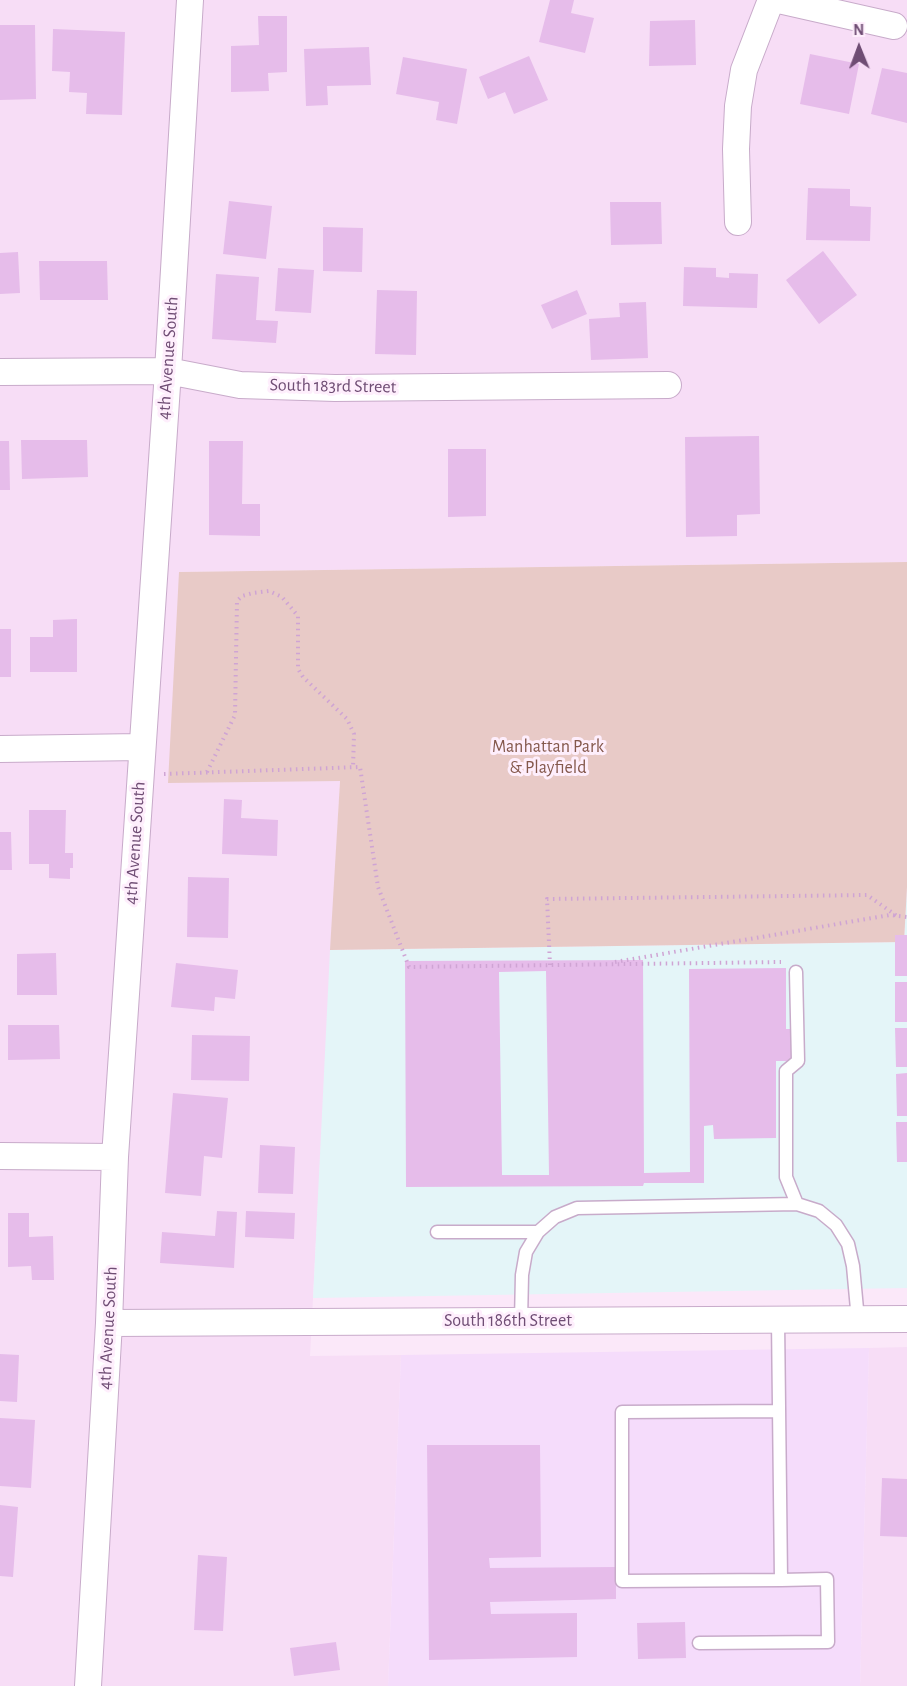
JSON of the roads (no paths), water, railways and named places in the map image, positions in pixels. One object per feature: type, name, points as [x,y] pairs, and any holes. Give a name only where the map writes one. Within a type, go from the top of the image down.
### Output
[{"type":"street","name":"4th Avenue South","points":[[88,1686],[109,1323],[115,1157],[168,371],[190,0]]},
{"type":"street","points":[[738,222],[736,149],[738,106],[744,70],[771,0]]},
{"type":"street","points":[[779,0],[894,26]]},
{"type":"street","name":"South 183rd Street","points":[[0,372],[168,371],[240,385],[335,388],[668,385]]},
{"type":"street","points":[[0,749],[141,747]]},
{"type":"street","points":[[0,1156],[115,1157]]},
{"type":"street","name":"South 186th Street","points":[[109,1323],[907,1320]]},
{"type":"lane","points":[[796,972],[798,1061],[786,1071],[786,1177],[797,1204]]},
{"type":"lane","points":[[521,1321],[522,1275],[526,1252],[538,1232],[555,1217],[577,1208],[797,1204],[819,1211],[836,1225],[848,1244],[853,1266],[858,1320]]},
{"type":"lane","points":[[437,1232],[538,1232]]},
{"type":"lane","points":[[778,1320],[781,1580]]},
{"type":"lane","points":[[699,1643],[828,1642],[827,1579],[622,1581],[622,1412],[778,1411]]},
{"type":"park label","name":"Manhattan Park & Playfield","points":[[548,757]]}]
